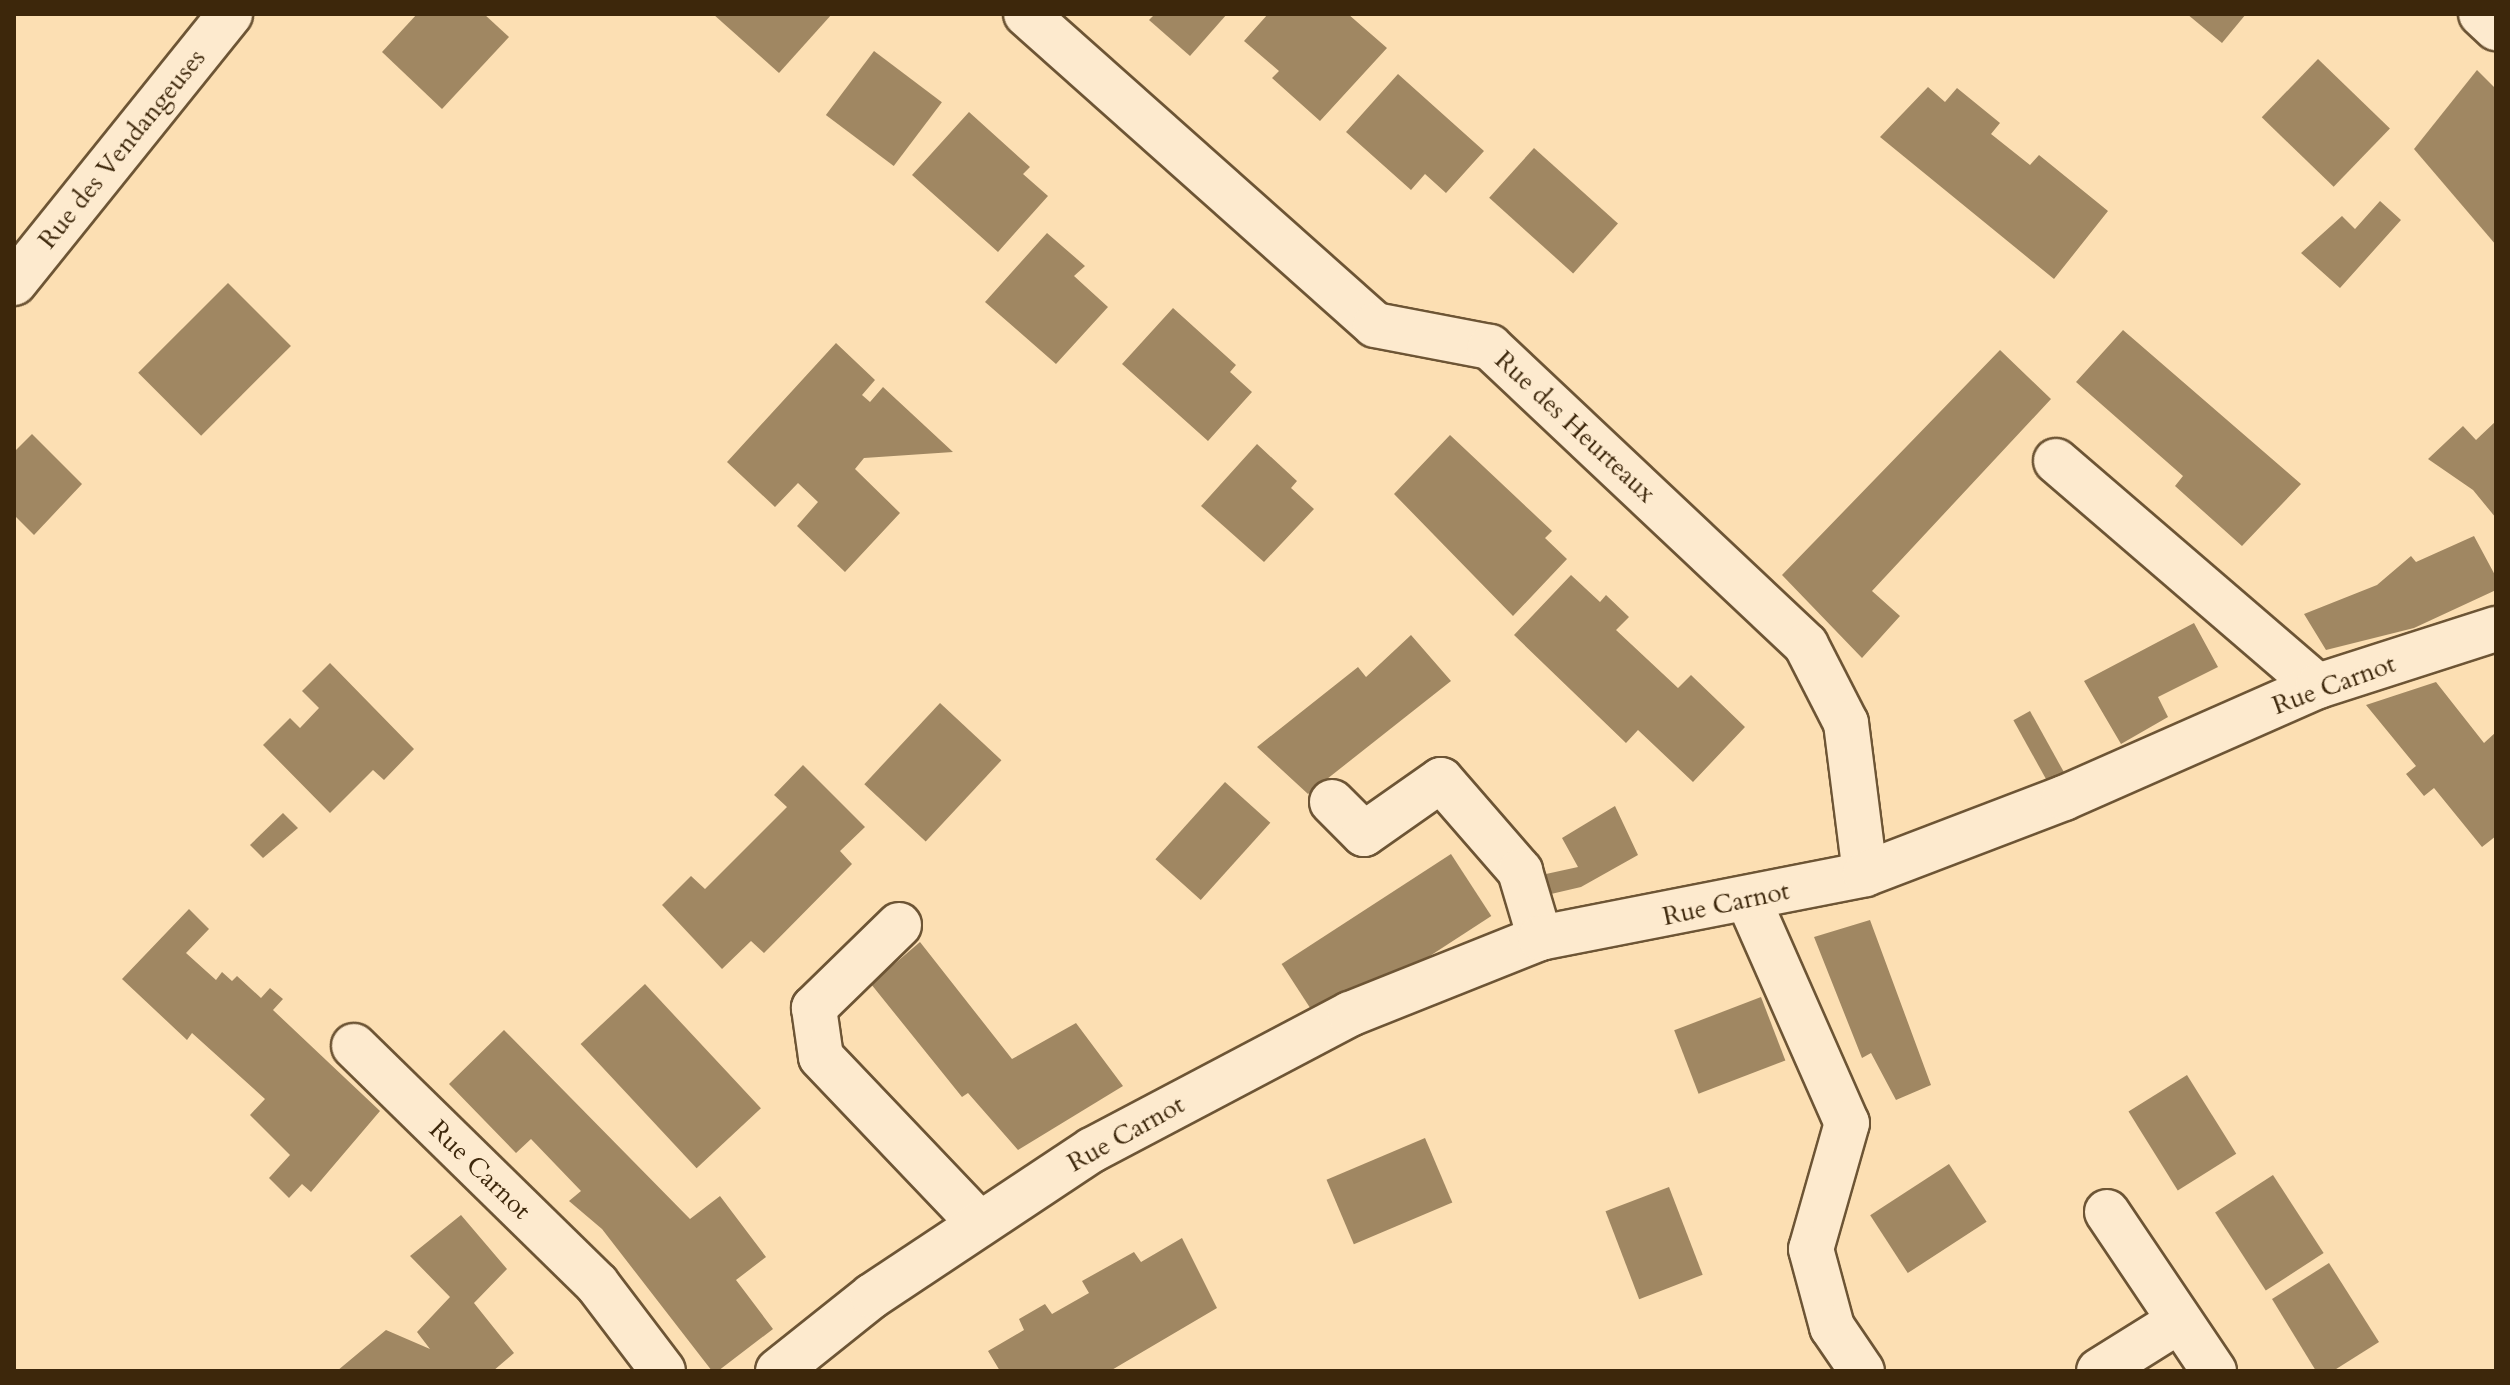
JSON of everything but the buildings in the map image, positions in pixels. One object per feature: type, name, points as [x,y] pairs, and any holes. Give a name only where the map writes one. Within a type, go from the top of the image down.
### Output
[{"type":"street","name":"Rue des Vendangeuses","points":[[14,283],[230,14]]},
{"type":"street","name":"Rue des Heurteaux","points":[[1026,14],[1375,325],[1490,347],[1806,645],[1846,723],[1865,874]]},
{"type":"street","points":[[2481,14],[2496,28]]},
{"type":"street","points":[[2056,461],[2318,686]]},
{"type":"street","name":"Rue Carnot","points":[[778,1371],[978,1222],[1092,1150],[1350,1014],[1540,938],[1865,874],[2064,798],[2318,686],[2496,629]]},
{"type":"street","points":[[1332,802],[1364,834],[1441,780],[1520,871],[1540,938]]},
{"type":"street","points":[[1748,899],[1847,1123],[1811,1249],[1832,1327],[1862,1371]]},
{"type":"street","points":[[899,925],[814,1008],[821,1057],[978,1222]]},
{"type":"street","name":"Rue Carnot","points":[[354,1046],[597,1284],[663,1371]]},
{"type":"street","points":[[2107,1212],[2214,1371]]},
{"type":"street","points":[[2099,1371],[2179,1321]]}]
